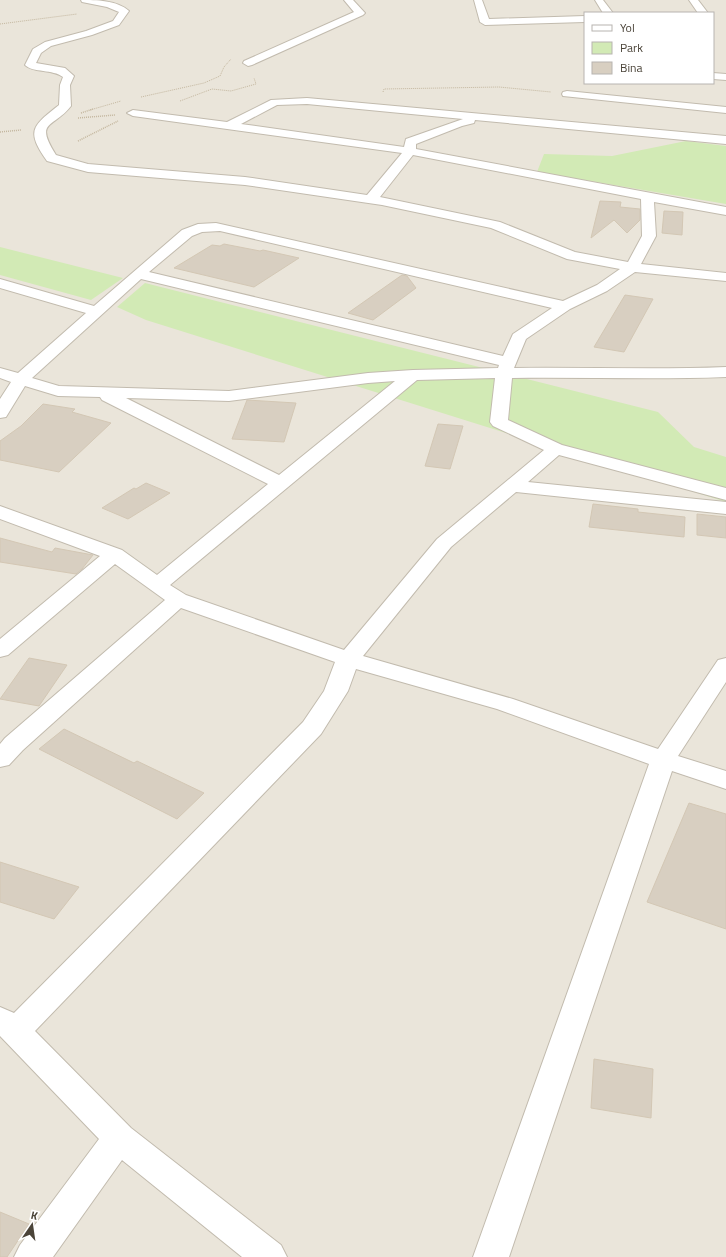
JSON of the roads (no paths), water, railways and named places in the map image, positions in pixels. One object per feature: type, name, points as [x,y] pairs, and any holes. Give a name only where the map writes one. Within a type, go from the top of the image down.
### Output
[{"type":"street","points":[[85,0],[110,5],[124,11],[116,23],[90,33],[48,44],[37,50],[30,65],[61,70],[69,76],[64,85],[65,106],[41,126],[39,133],[39,141],[51,158],[88,168],[245,181],[371,199],[495,226],[572,256],[632,267],[726,277]]},
{"type":"street","points":[[248,63],[360,13],[348,0]]},
{"type":"street","points":[[478,0],[485,22],[584,19]]},
{"type":"street","points":[[599,0],[607,12]]},
{"type":"street","points":[[693,0],[701,12]]},
{"type":"street","points":[[714,76],[726,78]]},
{"type":"street","points":[[567,94],[726,110]]},
{"type":"street","points":[[227,127],[275,102],[307,101],[726,140]]},
{"type":"street","points":[[668,134],[682,133],[687,129],[687,105]]},
{"type":"street","points":[[133,113],[410,151],[726,211]]},
{"type":"street","points":[[371,199],[410,151],[410,142],[458,123],[484,118]]},
{"type":"street","points":[[647,197],[649,236],[632,267],[602,288],[565,306],[519,337],[506,368],[499,422],[556,450],[726,494]]},
{"type":"street","points":[[0,413],[20,380],[138,274],[192,230],[220,227],[565,306]]},
{"type":"street","points":[[138,274],[506,368]]},
{"type":"street","points":[[0,283],[96,311]]},
{"type":"street","points":[[0,372],[20,380],[58,391],[229,396],[368,378],[506,368],[683,374],[726,372]]},
{"type":"street","points":[[157,584],[413,374]]},
{"type":"street","points":[[102,392],[280,483]]},
{"type":"street","points":[[269,1257],[119,1138],[8,1025],[312,728],[336,691],[348,659],[444,542],[556,450]]},
{"type":"street","points":[[514,486],[726,508]]},
{"type":"street","points":[[0,512],[115,554],[178,600],[348,659],[506,704],[663,760],[726,780]]},
{"type":"street","points":[[0,650],[115,554]]},
{"type":"street","points":[[0,759],[14,744],[178,600]]},
{"type":"street","points":[[490,1257],[663,760],[726,665]]},
{"type":"street","points":[[32,1257],[119,1138]]}]
